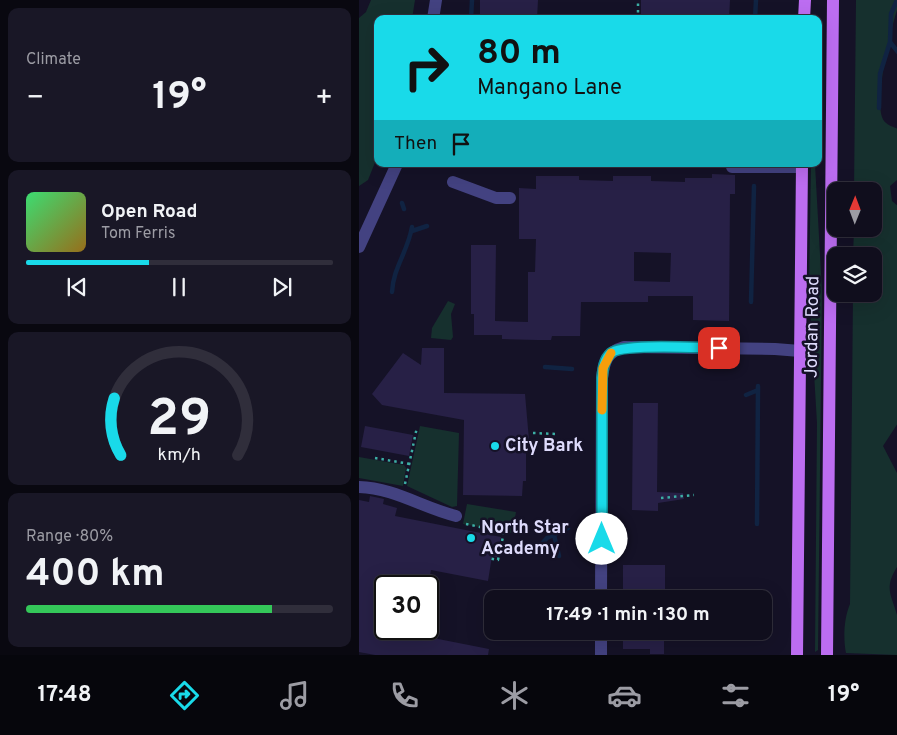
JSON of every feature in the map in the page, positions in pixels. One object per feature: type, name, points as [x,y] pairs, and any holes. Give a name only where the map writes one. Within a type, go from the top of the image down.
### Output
[{"type":"main road","points":[[804,15],[805,0]]},
{"type":"main road","name":"Jordan Road","points":[[827,655],[833,0]]},
{"type":"main road","name":"Jordan Road","points":[[797,655],[802,167]]},
{"type":"street","points":[[433,15],[435,0]]},
{"type":"street","points":[[359,247],[396,167]]},
{"type":"street","points":[[453,182],[496,198],[510,198]]},
{"type":"street","points":[[601,590],[602,378],[605,360],[610,354],[624,348],[775,349],[800,351]]},
{"type":"street","points":[[359,487],[371,487],[403,496],[418,505],[456,516]]},
{"type":"street","points":[[601,640],[601,655]]},
{"type":"path","points":[[638,0],[638,15]]},
{"type":"path","points":[[403,496],[417,427]]},
{"type":"path","points":[[533,434],[556,434]]},
{"type":"path","points":[[375,458],[410,464]]},
{"type":"path","points":[[661,498],[694,495]]},
{"type":"path","points":[[456,516],[461,523],[504,532],[498,560],[488,558]]},
{"type":"green space","points":[[371,0],[415,0],[413,15],[374,15],[374,165],[368,180],[359,186],[359,18],[366,12]]},
{"type":"green space","points":[[856,0],[897,0],[897,10],[884,64],[880,108],[884,121],[898,129],[897,180],[890,186],[892,201],[898,206],[898,423],[883,446],[897,473],[897,567],[891,580],[890,591],[897,615],[897,655],[846,653],[845,622],[850,604],[853,302],[882,302],[882,247],[853,247],[854,238],[882,237],[882,182],[854,182]]},
{"type":"green space","points":[[811,167],[815,167],[822,291],[818,650],[815,652],[817,423],[809,289]]},
{"type":"green space","points":[[448,301],[455,304],[451,314],[453,337],[451,340],[431,338],[432,328]]},
{"type":"green space","points":[[420,426],[459,433],[457,506],[452,507],[407,486]]},
{"type":"green space","points":[[359,457],[404,465],[406,468],[403,486],[359,478]]},
{"type":"green space","points":[[467,504],[516,512],[512,533],[463,524]]},
{"type":"building","points":[[480,0],[538,0],[537,15],[480,15]]},
{"type":"building","points":[[641,0],[730,0],[729,15],[641,15]]},
{"type":"building","points":[[712,174],[735,175],[735,194],[730,194],[729,321],[693,320],[693,296],[648,296],[648,302],[581,302],[580,336],[552,336],[551,340],[538,340],[502,339],[502,335],[474,335],[474,314],[471,314],[471,245],[496,245],[495,321],[528,322],[528,272],[535,272],[536,239],[519,239],[519,188],[536,189],[536,176],[579,176],[579,180],[613,181],[613,176],[651,176],[651,181],[685,182],[685,178],[712,178]],"holes":[[[634,252],[671,253],[670,282],[634,281]]]},
{"type":"building","name":"City Bark","points":[[422,348],[444,348],[444,393],[525,394],[529,440],[526,440],[526,481],[523,481],[522,496],[463,495],[464,420],[382,405],[372,394],[403,353],[421,365]]},
{"type":"building","points":[[633,403],[658,403],[657,492],[683,493],[684,499],[658,503],[658,511],[632,510]]},
{"type":"building","points":[[365,426],[413,435],[409,456],[361,447]]},
{"type":"building","points":[[370,496],[384,499],[383,504],[397,508],[395,516],[501,537],[497,557],[492,556],[488,581],[431,570],[430,575],[374,575],[374,640],[439,639],[489,649],[488,655],[375,655],[359,652],[359,500],[369,502]]},
{"type":"building","points":[[623,565],[665,565],[665,590],[623,590]]},
{"type":"building","points":[[623,640],[664,640],[664,654],[650,654],[650,649],[623,649]]},
{"type":"waterway","points":[[471,15],[472,0]]},
{"type":"waterway","points":[[755,15],[756,0]]},
{"type":"waterway","points":[[897,0],[891,14],[890,42],[898,52]]},
{"type":"waterway","points":[[879,108],[880,74],[890,42]]},
{"type":"waterway","points":[[751,302],[754,186]]},
{"type":"waterway","points":[[402,203],[404,209]]},
{"type":"waterway","points":[[412,231],[427,226]]},
{"type":"waterway","points":[[392,292],[395,275],[412,227]]},
{"type":"waterway","points":[[545,367],[572,369]]},
{"type":"waterway","points":[[757,524],[758,386]]},
{"type":"waterway","points":[[746,395],[758,390]]},
{"type":"waterway","points":[[534,552],[547,538],[568,528]]},
{"type":"waterway","points":[[554,535],[559,556]]},
{"type":"slow traffic","points":[[602,410],[603,368],[605,360],[611,353]]},
{"type":"place","name":"City Bark","points":[[495,446]]},
{"type":"place","name":"North Star Academy","points":[[471,538]]},
{"type":"route","points":[[602,539],[602,378],[605,360],[616,350],[624,348],[719,348]]}]
